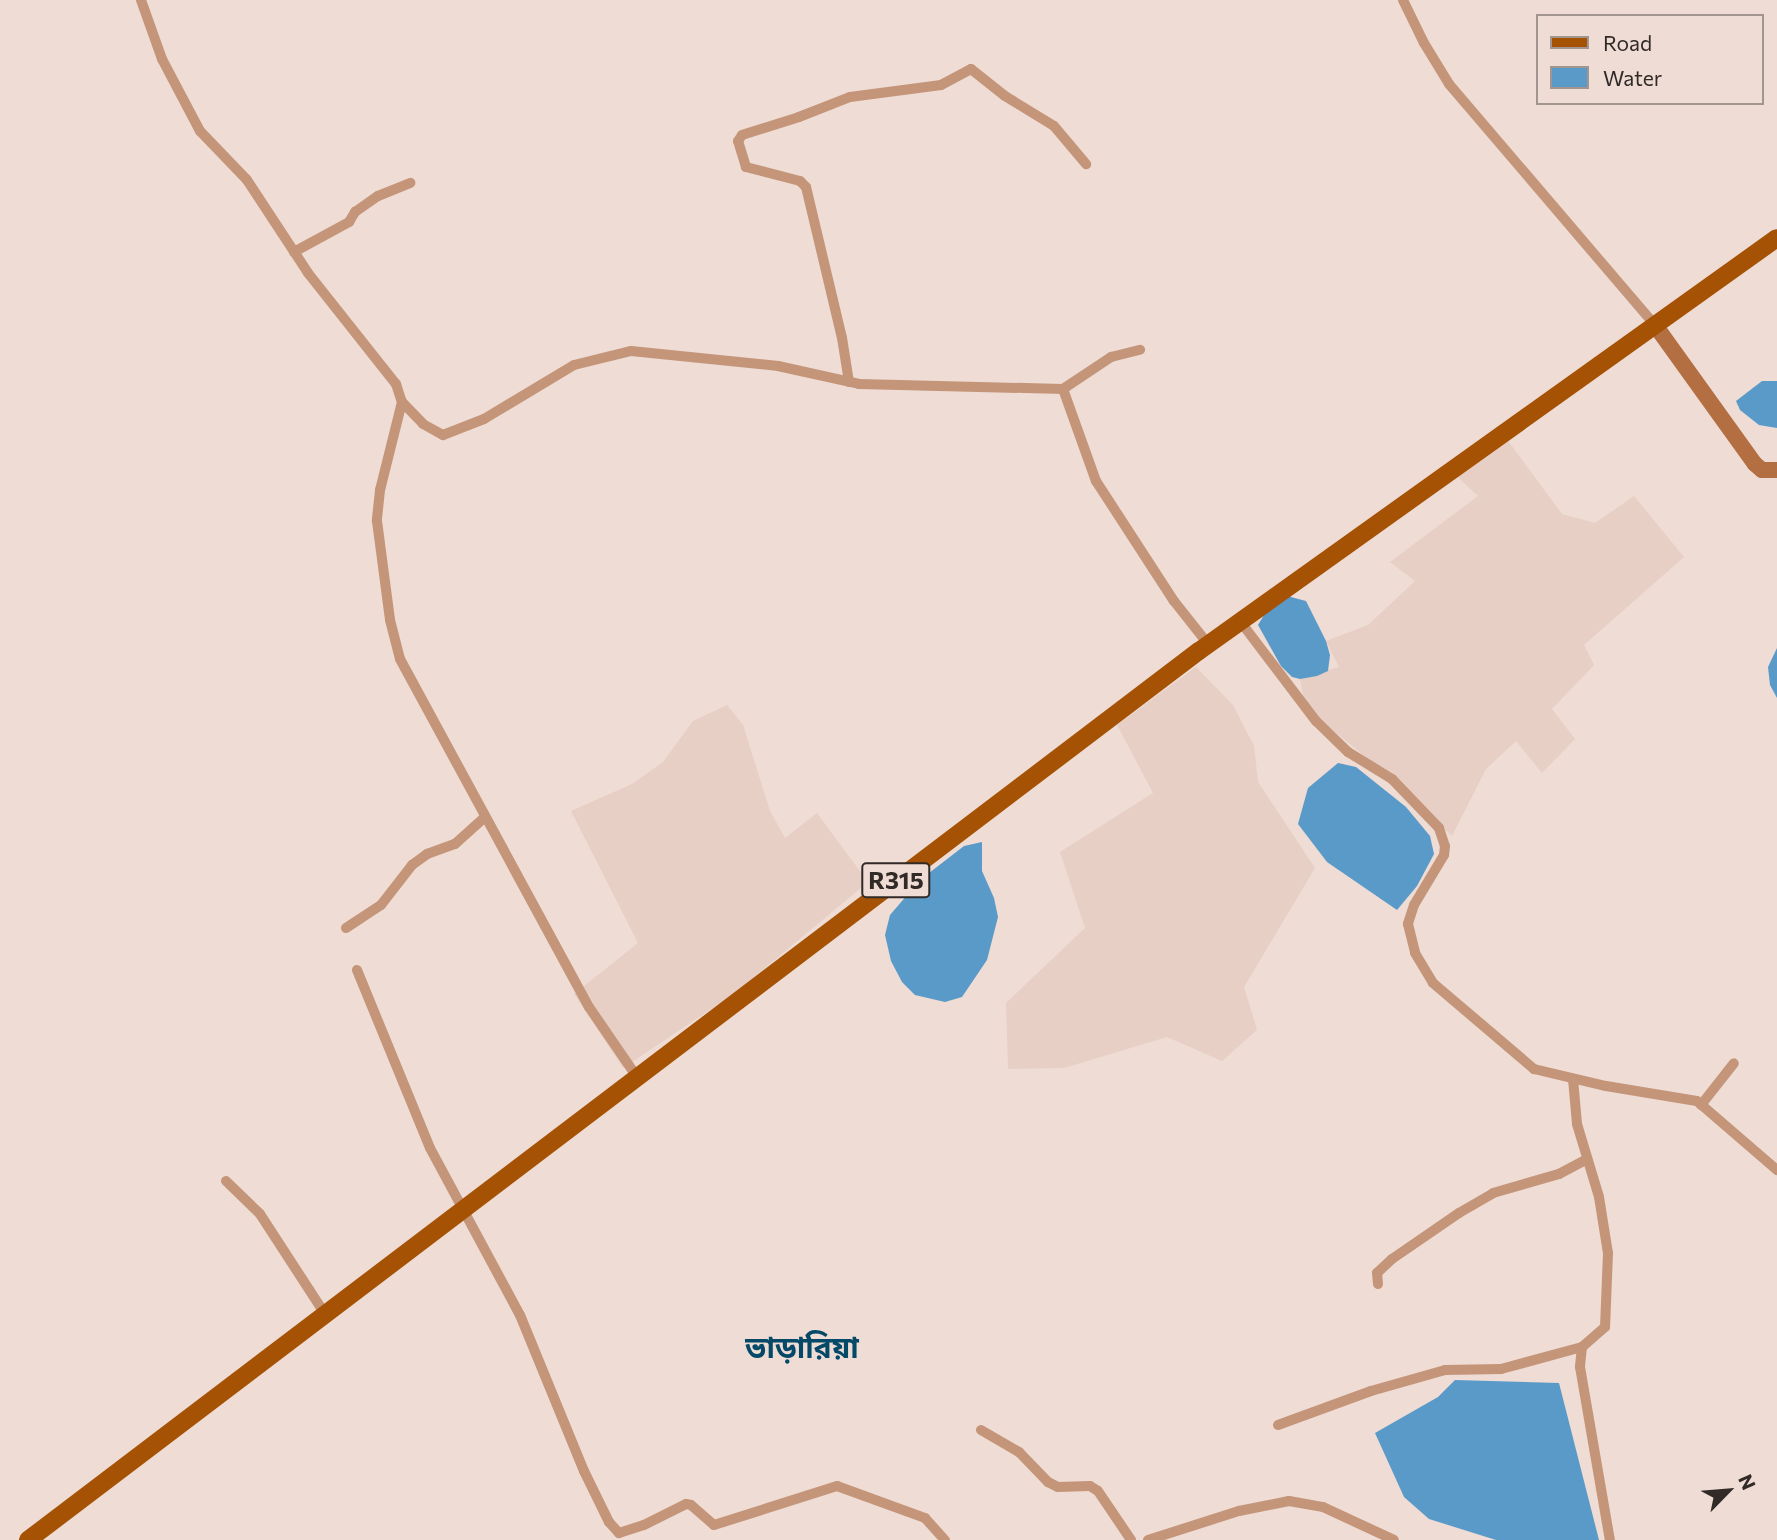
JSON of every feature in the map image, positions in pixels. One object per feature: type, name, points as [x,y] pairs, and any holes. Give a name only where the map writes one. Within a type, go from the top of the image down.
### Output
[{"type":"main road","name":"R315","points":[[28,1540],[1208,644],[1777,237]]},
{"type":"street","points":[[141,0],[162,59],[200,131],[247,180],[294,252],[387,372],[402,402],[423,424],[443,435],[484,419],[574,365],[631,351],[778,366],[849,382],[1063,389],[1111,357],[1140,350]]},
{"type":"street","points":[[1403,0],[1424,43],[1449,83],[1655,325],[1755,464],[1762,470],[1777,470]]},
{"type":"street","points":[[849,382],[842,338],[806,187],[800,181],[746,167],[738,141],[742,135],[850,97],[941,85],[971,69],[1005,96],[1054,126],[1086,164]]},
{"type":"street","points":[[294,252],[349,222],[355,212],[378,196],[410,183]]},
{"type":"street","points":[[1063,389],[1096,481],[1174,601],[1208,644]]},
{"type":"street","points":[[402,402],[377,506],[390,620],[400,660],[589,1007],[637,1077]]},
{"type":"street","points":[[1240,621],[1316,721],[1348,752],[1392,779],[1439,828],[1445,846],[1444,855],[1414,905],[1408,924],[1415,953],[1433,983],[1534,1069],[1701,1105],[1777,1171]]},
{"type":"street","points":[[346,928],[381,905],[412,865],[427,854],[455,844],[485,817]]},
{"type":"street","points":[[358,970],[430,1148],[520,1315],[584,1471],[609,1522],[619,1533],[644,1525],[685,1504],[691,1505],[714,1525],[837,1486],[925,1518],[945,1540]]},
{"type":"street","points":[[1701,1105],[1734,1063]]},
{"type":"street","points":[[1278,1425],[1371,1391],[1446,1370],[1501,1369],[1582,1347],[1605,1327],[1608,1254],[1599,1197],[1577,1124],[1573,1079]]},
{"type":"street","points":[[1378,1284],[1377,1273],[1391,1259],[1459,1213],[1493,1193],[1559,1174],[1587,1159]]},
{"type":"street","points":[[226,1181],[260,1214],[325,1314]]},
{"type":"street","points":[[1582,1347],[1580,1367],[1610,1540]]},
{"type":"street","points":[[981,1430],[1019,1452],[1048,1482],[1058,1487],[1090,1486],[1098,1491],[1131,1540]]},
{"type":"street","points":[[1148,1540],[1239,1511],[1289,1501],[1324,1507],[1394,1540]]},
{"type":"shaded area","points":[[1503,434],[1562,514],[1595,523],[1634,496],[1684,557],[1584,645],[1594,665],[1552,709],[1575,739],[1542,773],[1516,741],[1486,769],[1452,836],[1392,779],[1305,707],[1300,679],[1339,667],[1326,641],[1368,625],[1415,581],[1390,562],[1478,496],[1451,471]]},
{"type":"shaded area","points":[[1196,667],[1233,705],[1254,746],[1258,782],[1315,868],[1244,987],[1257,1030],[1222,1061],[1167,1037],[1064,1068],[1008,1069],[1006,1003],[1085,928],[1060,852],[1153,793],[1117,725]]},
{"type":"shaded area","points":[[727,705],[743,725],[770,811],[785,838],[817,813],[868,882],[735,993],[623,1068],[574,994],[638,943],[571,811],[632,784],[663,762],[693,721]]},
{"type":"water","points":[[1762,381],[1777,381],[1777,428],[1759,425],[1740,410],[1736,401]]},
{"type":"water","points":[[1287,596],[1306,601],[1326,641],[1330,655],[1328,671],[1300,679],[1292,677],[1281,666],[1258,625],[1264,615]]},
{"type":"water","points":[[1777,648],[1777,698],[1770,685],[1768,667]]},
{"type":"water","points":[[1338,763],[1356,767],[1406,807],[1430,836],[1434,854],[1417,886],[1397,910],[1327,862],[1298,824],[1308,788]]},
{"type":"water","points":[[982,842],[982,871],[994,898],[998,917],[987,960],[962,997],[945,1002],[915,995],[902,982],[891,961],[885,935],[890,915],[920,880],[964,846]]},
{"type":"water","points":[[1455,1380],[1559,1383],[1599,1540],[1496,1540],[1429,1519],[1404,1497],[1375,1433],[1438,1397]]},
{"type":"district","name":"ভাড়ারিয়া","points":[[802,1346]]}]
